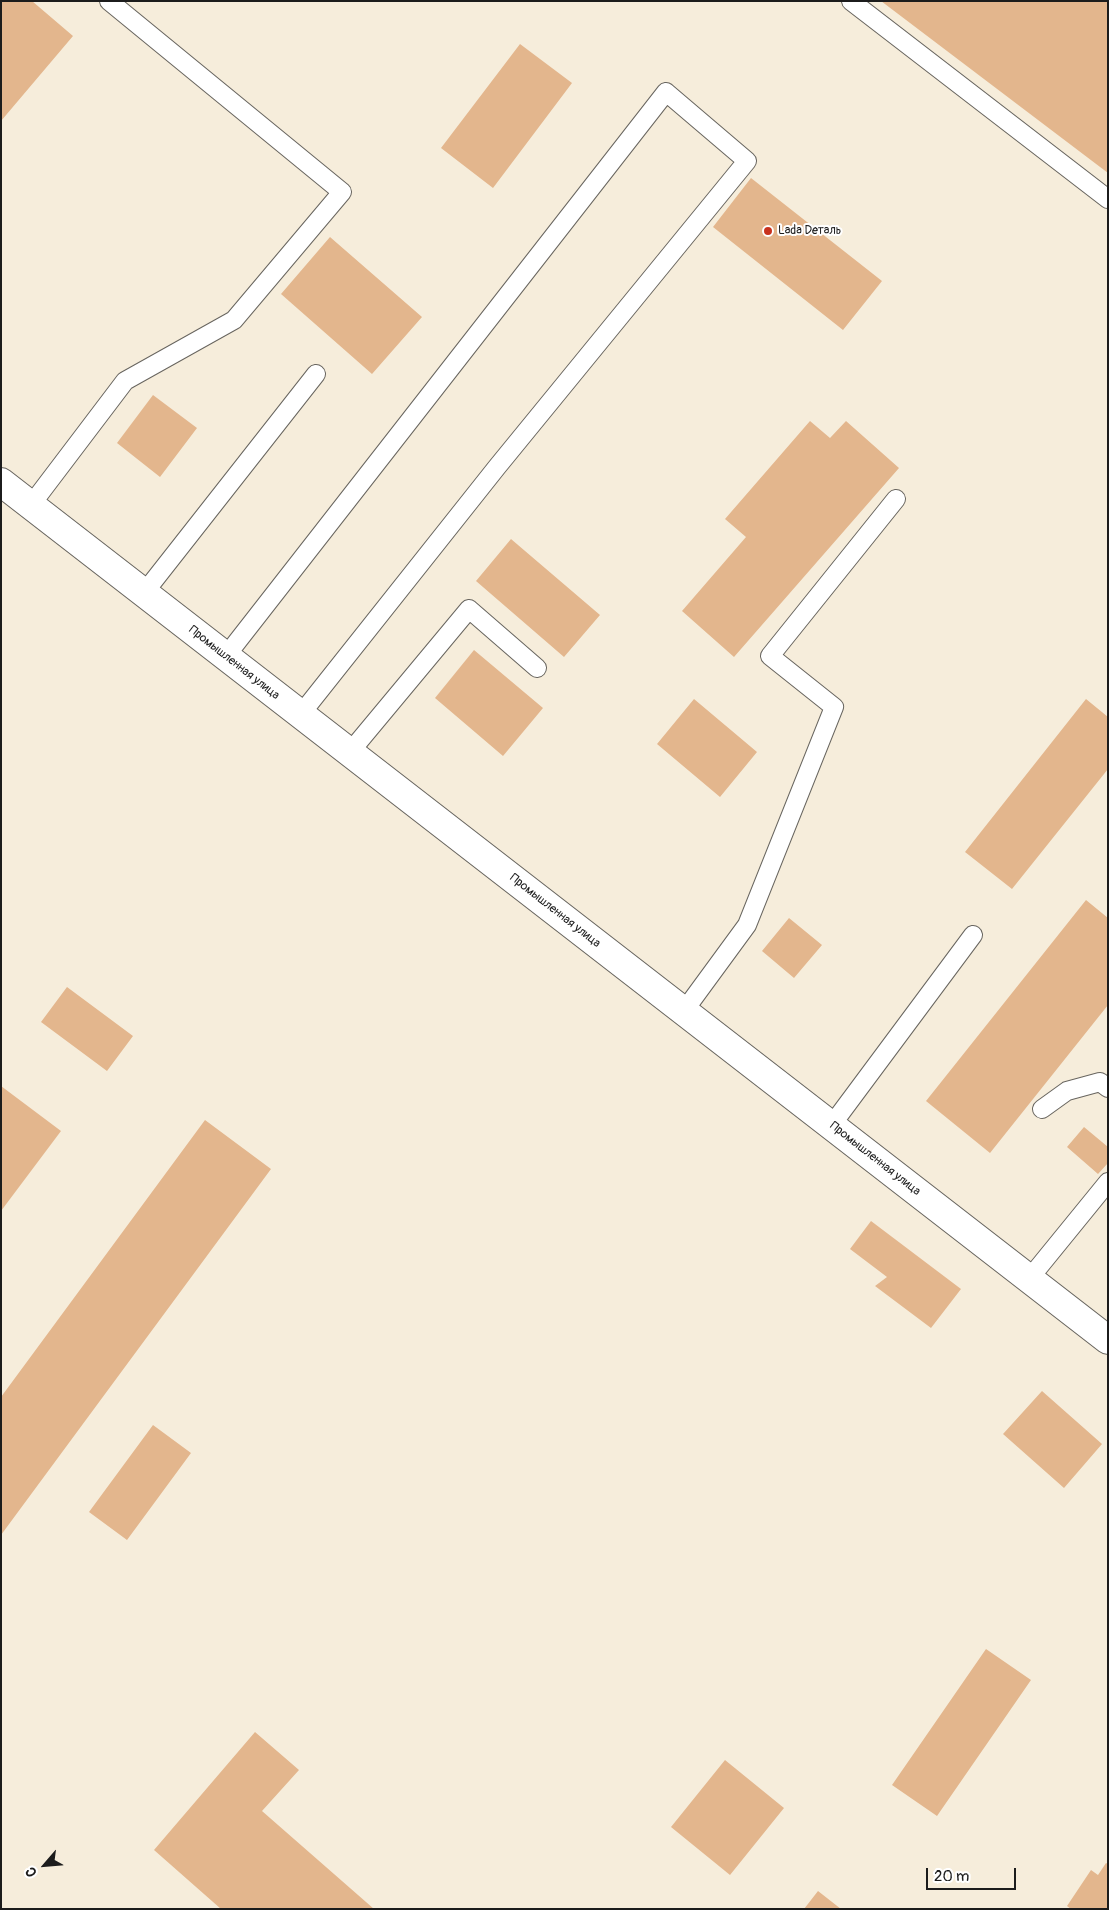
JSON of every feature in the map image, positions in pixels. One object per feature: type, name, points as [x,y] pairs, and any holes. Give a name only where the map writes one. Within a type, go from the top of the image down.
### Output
[{"type":"street","name":"Промышленная улица","points":[[1,482],[1108,1340]]},
{"type":"lane","points":[[31,505],[125,381],[234,320],[342,192],[109,1]]},
{"type":"lane","points":[[851,1],[1108,199]]},
{"type":"lane","points":[[226,656],[666,92],[747,161],[497,468],[301,714]]},
{"type":"lane","points":[[144,593],[316,374]]},
{"type":"lane","points":[[684,1011],[747,925],[834,708],[770,656],[896,499]]},
{"type":"lane","points":[[350,752],[469,609],[537,668]]},
{"type":"lane","points":[[832,1126],[973,935]]},
{"type":"lane","points":[[1042,1108],[1067,1091],[1100,1082],[1108,1088]]},
{"type":"lane","points":[[1029,1279],[1108,1182]]},
{"type":"building","points":[[1,1],[32,1],[73,36],[1,121]]},
{"type":"building","points":[[881,1],[1108,1],[1108,173]]},
{"type":"building","points":[[520,44],[572,83],[493,188],[441,148]]},
{"type":"building","points":[[751,178],[882,281],[843,330],[713,227]]},
{"type":"building","points":[[330,237],[422,317],[372,374],[281,294]]},
{"type":"building","points":[[153,395],[197,428],[160,477],[117,443]]},
{"type":"building","points":[[810,421],[830,438],[846,421],[899,468],[734,657],[682,611],[746,537],[725,519]]},
{"type":"building","points":[[511,539],[600,615],[564,657],[476,581]]},
{"type":"building","points":[[474,650],[543,708],[503,756],[435,698]]},
{"type":"building","points":[[694,699],[757,752],[720,797],[657,744]]},
{"type":"building","points":[[1086,699],[1108,717],[1108,769],[1012,889],[965,852]]},
{"type":"building","points":[[1086,900],[1108,918],[1108,1005],[990,1153],[926,1101]]},
{"type":"building","points":[[789,918],[822,945],[794,978],[762,951]]},
{"type":"building","points":[[67,987],[133,1036],[107,1071],[41,1022]]},
{"type":"building","points":[[1,1086],[61,1131],[1,1211]]},
{"type":"building","points":[[205,1120],[271,1169],[1,1535],[1,1397]]},
{"type":"building","points":[[1084,1127],[1108,1147],[1108,1163],[1098,1174],[1067,1147]]},
{"type":"building","points":[[871,1221],[961,1289],[931,1328],[875,1286],[887,1277],[850,1249]]},
{"type":"building","points":[[1042,1391],[1102,1444],[1064,1488],[1003,1434]]},
{"type":"building","points":[[153,1425],[191,1453],[127,1540],[89,1512]]},
{"type":"building","points":[[986,1649],[1031,1680],[937,1816],[892,1785]]},
{"type":"building","points":[[255,1732],[299,1770],[262,1811],[374,1909],[221,1909],[154,1850]]},
{"type":"building","points":[[725,1760],[784,1808],[730,1875],[671,1827]]},
{"type":"building","points":[[1106,1863],[1108,1864],[1108,1909],[1071,1909],[1067,1906],[1091,1870],[1098,1875]]},
{"type":"building","points":[[818,1891],[841,1909],[804,1909]]},
{"type":"place","name":"Lada Dеталь","points":[[768,231]]}]
